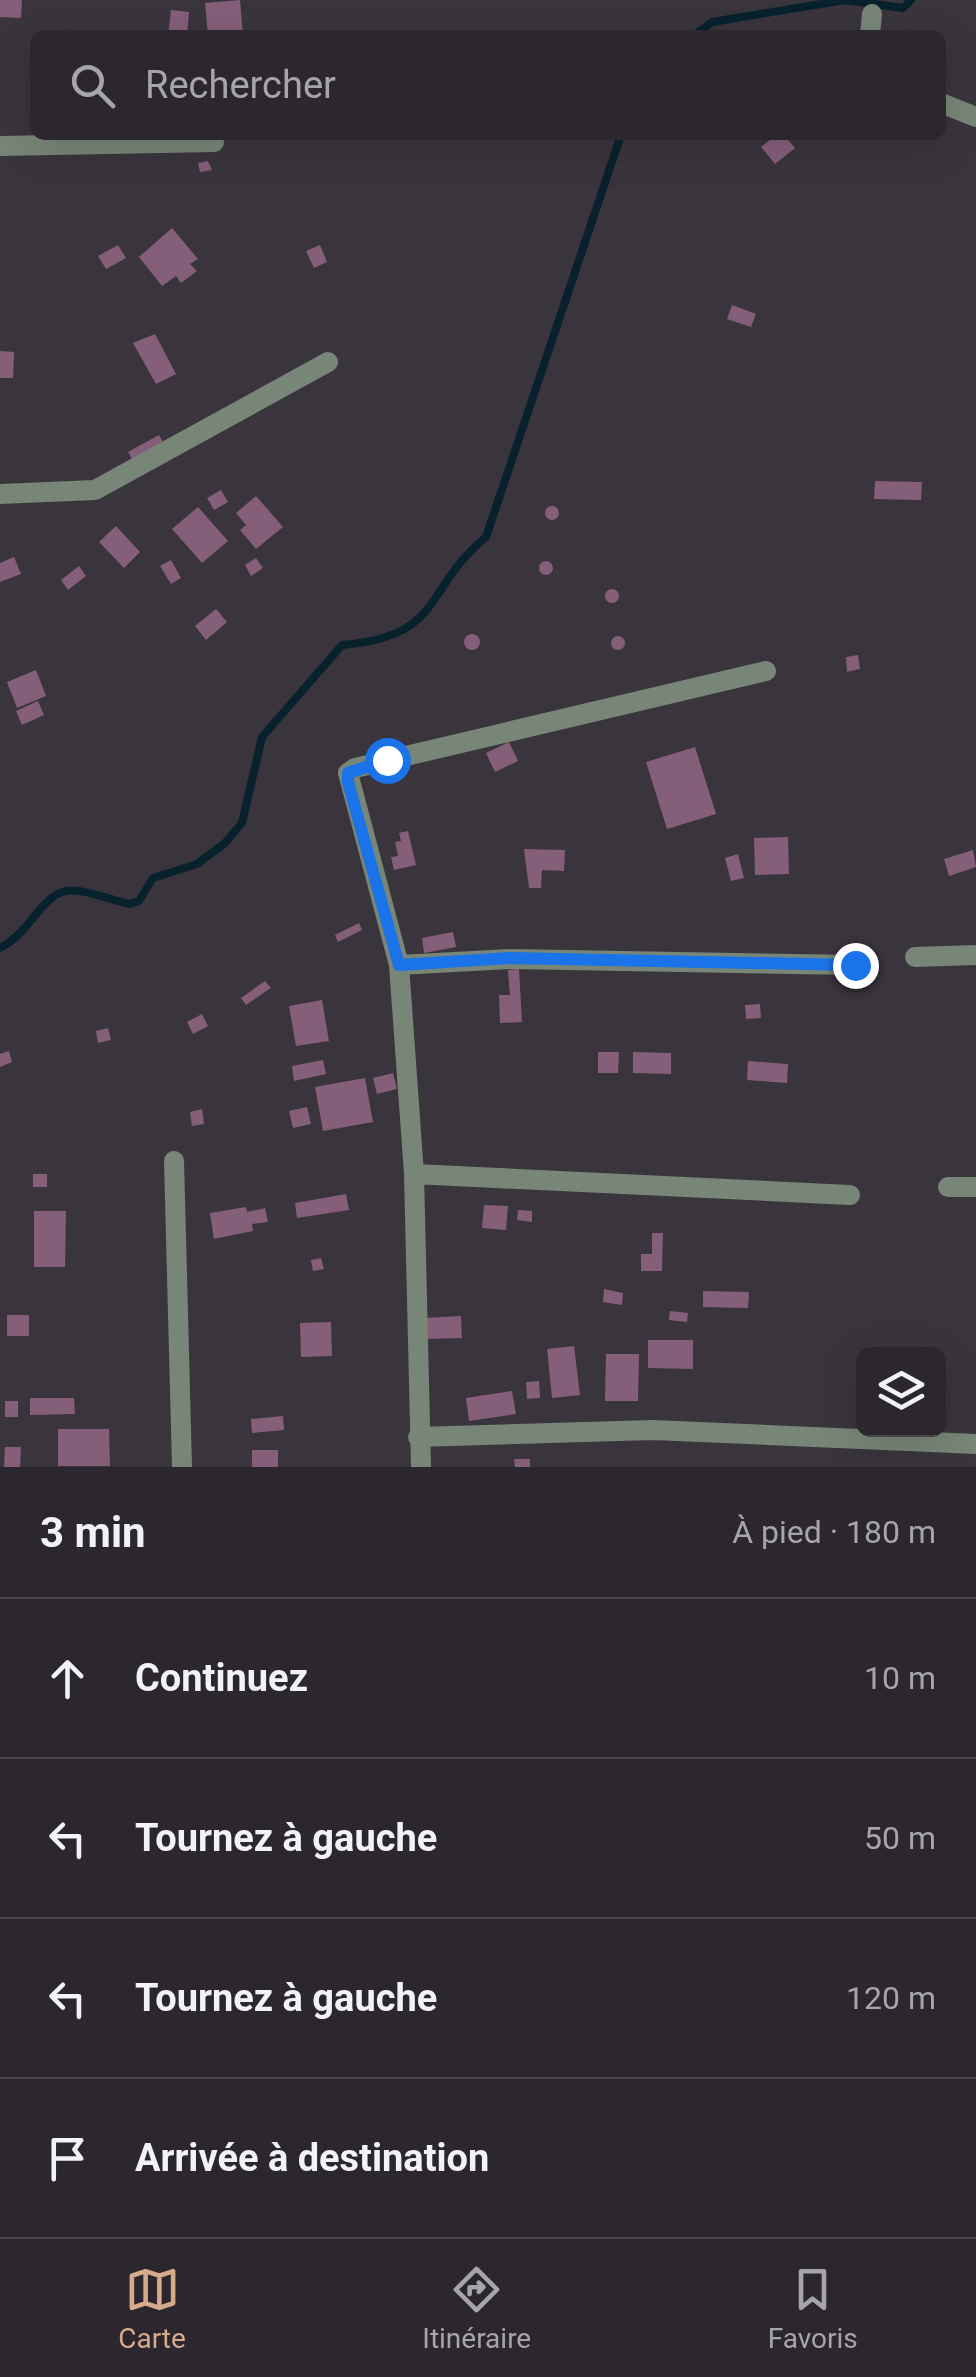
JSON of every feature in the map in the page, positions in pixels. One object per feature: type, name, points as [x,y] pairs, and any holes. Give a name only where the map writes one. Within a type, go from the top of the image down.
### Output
[{"type":"street","points":[[946,105],[976,117]]},
{"type":"street","points":[[0,146],[214,142]]},
{"type":"street","points":[[0,494],[94,490],[328,362]]},
{"type":"street","points":[[420,1467],[414,1174],[399,965],[348,773],[355,768],[766,671]]},
{"type":"street","points":[[915,957],[976,955]]},
{"type":"street","points":[[399,965],[510,958],[855,965]]},
{"type":"street","points":[[174,1160],[182,1467]]},
{"type":"street","points":[[414,1174],[850,1195]]},
{"type":"street","points":[[948,1187],[976,1188]]},
{"type":"street","points":[[418,1437],[652,1430],[976,1444]]},
{"type":"building","points":[[0,0],[22,0],[21,18],[0,17]]},
{"type":"building","points":[[240,0],[243,30],[208,30],[205,3]]},
{"type":"building","points":[[171,10],[189,12],[187,30],[169,30]]},
{"type":"building","points":[[770,140],[788,140],[795,148],[775,164],[761,147]]},
{"type":"building","points":[[208,161],[212,170],[200,172],[198,163]]},
{"type":"building","points":[[172,228],[198,259],[190,264],[197,271],[181,283],[176,276],[162,286],[139,257]]},
{"type":"building","points":[[118,245],[126,258],[106,269],[98,256]]},
{"type":"building","points":[[320,245],[327,262],[314,268],[306,251]]},
{"type":"building","points":[[732,305],[756,314],[751,327],[727,319]]},
{"type":"building","points":[[155,334],[176,374],[156,384],[133,343]]},
{"type":"building","points":[[0,351],[14,352],[13,378],[0,378]]},
{"type":"building","points":[[159,435],[166,447],[135,465],[128,452]]},
{"type":"building","points":[[875,481],[922,482],[921,500],[874,499]]},
{"type":"building","points":[[221,490],[228,502],[214,510],[207,498]]},
{"type":"building","points":[[256,496],[283,527],[256,549],[240,530],[246,525],[236,513]]},
{"type":"building","points":[[552,506],[559,513],[552,520],[545,513]]},
{"type":"building","points":[[198,507],[228,541],[202,563],[172,529]]},
{"type":"building","points":[[116,526],[140,552],[124,568],[99,542]]},
{"type":"building","points":[[14,557],[21,574],[0,582],[0,563]]},
{"type":"building","points":[[256,558],[263,568],[251,576],[245,565]]},
{"type":"building","points":[[171,560],[181,578],[171,584],[160,566]]},
{"type":"building","points":[[546,561],[553,568],[546,575],[539,568]]},
{"type":"building","points":[[79,566],[86,576],[68,590],[61,580]]},
{"type":"building","points":[[612,589],[619,596],[612,603],[605,596]]},
{"type":"building","points":[[216,609],[227,622],[206,640],[195,626]]},
{"type":"building","points":[[472,634],[480,642],[472,650],[464,642]]},
{"type":"building","points":[[618,636],[625,643],[618,650],[611,643]]},
{"type":"building","points":[[858,655],[860,669],[847,672],[846,657]]},
{"type":"building","points":[[36,670],[46,696],[17,708],[7,682]]},
{"type":"building","points":[[38,701],[44,715],[22,725],[16,711]]},
{"type":"building","points":[[509,742],[518,761],[495,772],[486,753]]},
{"type":"building","points":[[695,747],[716,814],[667,829],[646,762]]},
{"type":"building","points":[[408,831],[416,865],[394,870],[391,857],[398,856],[395,842],[401,841],[399,833]]},
{"type":"building","points":[[788,837],[789,874],[755,875],[754,838]]},
{"type":"building","points":[[524,849],[565,850],[564,871],[542,870],[541,888],[529,888]]},
{"type":"building","points":[[973,850],[976,867],[949,876],[944,859]]},
{"type":"building","points":[[738,854],[744,878],[731,881],[725,858]]},
{"type":"building","points":[[359,923],[362,930],[338,942],[335,935]]},
{"type":"building","points":[[453,932],[456,947],[424,953],[422,938]]},
{"type":"building","points":[[519,969],[522,1022],[500,1023],[499,995],[510,995],[508,970]]},
{"type":"building","points":[[265,981],[271,988],[246,1005],[241,998]]},
{"type":"building","points":[[322,1000],[329,1041],[296,1046],[289,1006]]},
{"type":"building","points":[[760,1004],[761,1018],[746,1019],[745,1005]]},
{"type":"building","points":[[202,1014],[208,1026],[193,1034],[187,1022]]},
{"type":"building","points":[[108,1028],[111,1040],[98,1043],[96,1031]]},
{"type":"building","points":[[9,1051],[12,1062],[0,1067],[0,1054]]},
{"type":"building","points":[[598,1052],[619,1052],[618,1073],[598,1073]]},
{"type":"building","points":[[633,1052],[671,1053],[671,1074],[633,1073]]},
{"type":"building","points":[[323,1060],[326,1074],[294,1081],[292,1066]]},
{"type":"building","points":[[748,1061],[788,1064],[787,1083],[747,1080]]},
{"type":"building","points":[[393,1073],[397,1089],[377,1094],[373,1078]]},
{"type":"building","points":[[365,1078],[373,1122],[323,1131],[315,1087]]},
{"type":"building","points":[[307,1107],[311,1124],[293,1128],[289,1111]]},
{"type":"building","points":[[202,1109],[204,1124],[192,1126],[190,1112]]},
{"type":"building","points":[[33,1174],[47,1174],[47,1187],[33,1187]]},
{"type":"building","points":[[346,1194],[349,1210],[297,1218],[295,1203]]},
{"type":"building","points":[[484,1205],[508,1206],[506,1230],[482,1228]]},
{"type":"building","points":[[246,1207],[247,1212],[265,1208],[268,1222],[252,1224],[253,1231],[214,1239],[210,1213]]},
{"type":"building","points":[[518,1210],[532,1211],[532,1222],[517,1220]]},
{"type":"building","points":[[34,1211],[66,1211],[65,1267],[34,1267]]},
{"type":"building","points":[[652,1233],[663,1233],[662,1271],[641,1271],[641,1254],[652,1254]]},
{"type":"building","points":[[321,1258],[324,1269],[313,1271],[311,1260]]},
{"type":"building","points":[[604,1289],[623,1293],[622,1305],[603,1302]]},
{"type":"building","points":[[703,1291],[749,1292],[748,1308],[703,1307]]},
{"type":"building","points":[[670,1311],[688,1313],[687,1322],[669,1320]]},
{"type":"building","points":[[7,1315],[29,1315],[29,1336],[7,1336]]},
{"type":"building","points":[[461,1316],[462,1338],[424,1339],[424,1318]]},
{"type":"building","points":[[331,1322],[332,1356],[301,1357],[300,1323]]},
{"type":"building","points":[[648,1340],[693,1340],[693,1369],[648,1368]]},
{"type":"building","points":[[574,1346],[580,1395],[552,1398],[547,1349]]},
{"type":"building","points":[[606,1354],[639,1354],[638,1401],[605,1401]]},
{"type":"building","points":[[539,1381],[540,1398],[527,1399],[526,1382]]},
{"type":"building","points":[[512,1391],[516,1414],[469,1421],[466,1398]]},
{"type":"building","points":[[30,1398],[74,1398],[75,1414],[30,1415]]},
{"type":"building","points":[[5,1401],[18,1401],[18,1417],[5,1417]]},
{"type":"building","points":[[283,1416],[284,1430],[252,1433],[251,1419]]},
{"type":"building","points":[[58,1429],[109,1429],[110,1466],[58,1466]]},
{"type":"building","points":[[5,1447],[21,1447],[20,1467],[4,1467]]},
{"type":"building","points":[[252,1450],[278,1450],[278,1467],[252,1467]]},
{"type":"building","points":[[514,1459],[530,1459],[530,1467],[515,1467]]},
{"type":"waterway","points":[[702,30],[712,22],[845,0],[903,8],[911,0]]},
{"type":"waterway","points":[[0,948],[57,894],[81,891],[130,904],[139,901],[153,878],[197,864],[225,843],[242,823],[262,737],[342,645],[375,640],[416,621],[466,556],[486,537],[619,140]]},
{"type":"route","points":[[387,760],[355,768],[348,773],[348,782],[399,965],[510,958],[855,965]]}]
